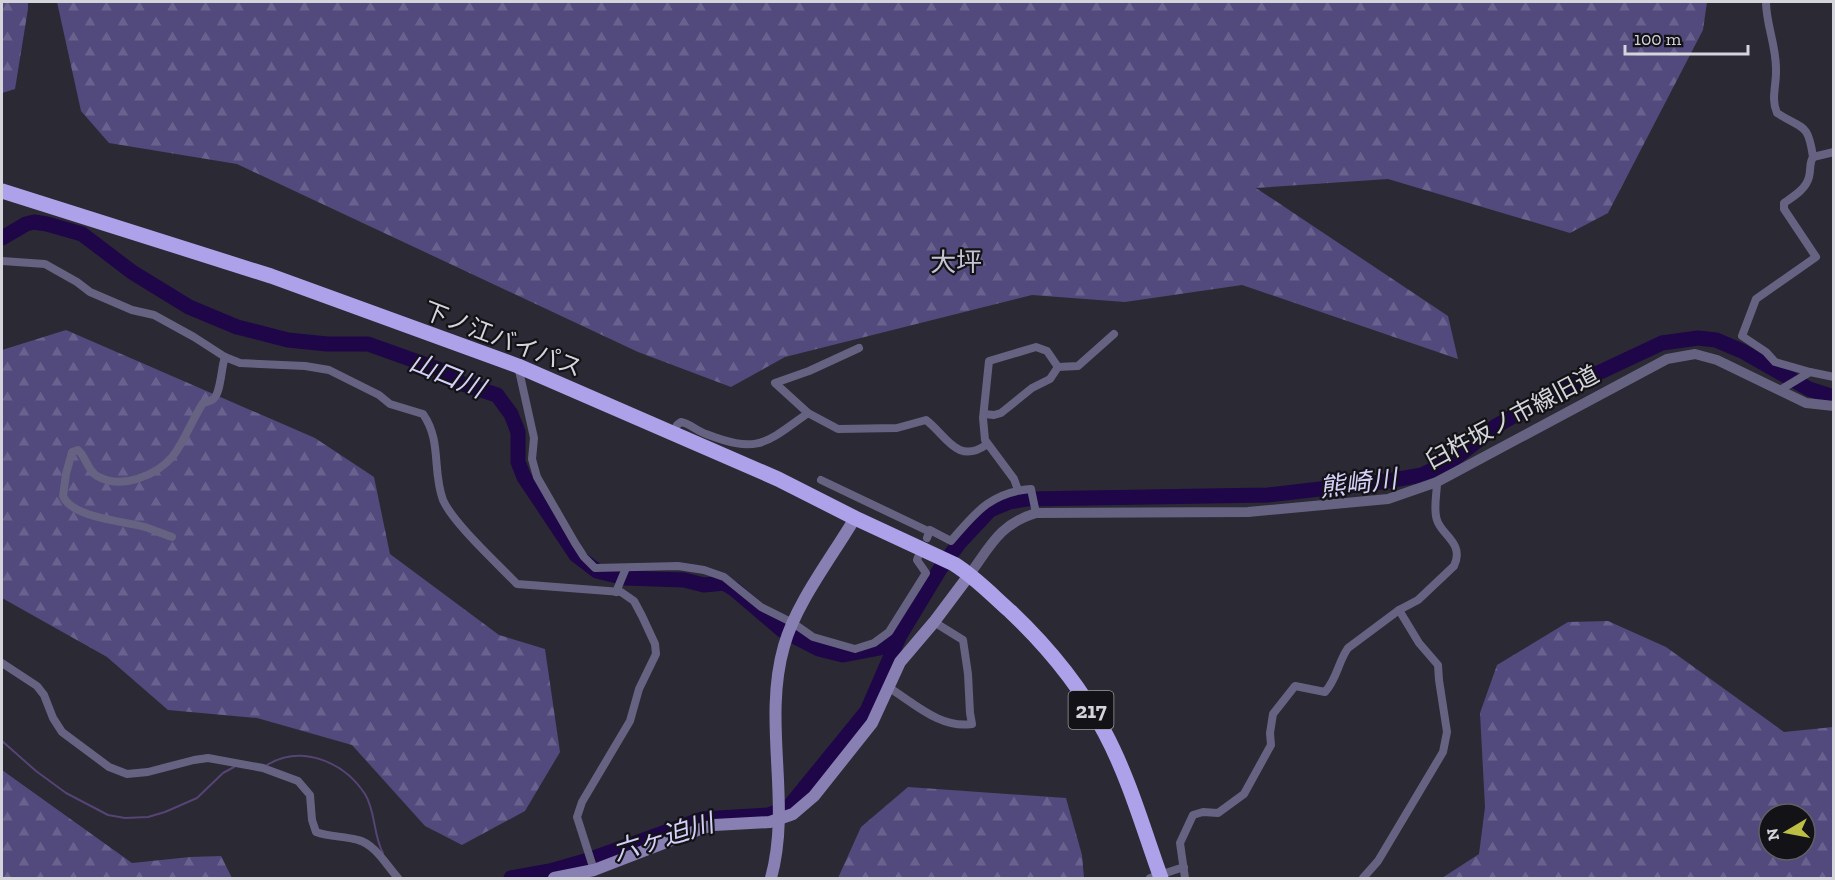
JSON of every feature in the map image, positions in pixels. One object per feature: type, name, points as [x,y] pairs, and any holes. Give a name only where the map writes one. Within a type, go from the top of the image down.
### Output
[{"type":"highway","name":"下ノ江バイパス","points":[[2,191],[271,276],[518,366],[778,479],[849,515],[935,554],[970,574]]},
{"type":"highway","name":"217","points":[[970,574],[1035,635],[1076,686],[1106,734],[1161,879]]},
{"type":"main road","points":[[771,879],[777,857],[779,833],[780,798],[775,732],[777,690],[785,643],[849,515]]},
{"type":"main road","points":[[554,879],[714,825],[770,822],[793,814],[814,796],[872,723],[900,662],[970,574]]},
{"type":"street","points":[[1766,2],[1776,70],[1773,103],[1777,113],[1807,130],[1813,157],[1808,181],[1799,192],[1784,203],[1784,209],[1816,257],[1756,299],[1742,336],[1766,352],[1775,362],[1808,374],[1833,377]]},
{"type":"street","points":[[1813,157],[1833,152]]},
{"type":"street","points":[[2,261],[45,264],[90,292],[132,310],[154,315],[225,357],[240,363],[305,366],[329,370],[379,395],[390,404],[423,414],[434,433],[443,500],[466,531],[517,584],[616,590],[634,601],[655,644],[656,654],[639,689],[630,721],[582,802],[577,817],[593,867]]},
{"type":"street","points":[[1058,367],[1078,366],[1114,334]]},
{"type":"street","points":[[1018,490],[1014,479],[1003,463],[986,445],[983,427],[989,361],[1035,347],[1047,351],[1058,367]]},
{"type":"street","points":[[859,348],[809,371],[775,383],[807,413],[838,429],[897,428],[926,420],[949,444],[961,450],[970,452],[986,445]]},
{"type":"street","name":"臼杵坂ノ市線旧道","points":[[970,574],[1002,531],[1019,518],[1036,511],[1248,512],[1388,499],[1437,482],[1667,359],[1695,354],[1717,360],[1784,388],[1806,403],[1833,406]]},
{"type":"street","points":[[172,537],[146,527],[108,520],[70,506],[63,496],[68,461],[72,452],[78,450],[96,476],[117,482],[135,480],[156,469],[172,456],[203,403],[212,401],[218,394],[221,365],[225,357]]},
{"type":"street","points":[[518,366],[534,438],[532,459],[537,477],[584,557],[595,568],[678,566],[704,570],[724,577],[761,607],[813,637],[855,649],[874,643],[889,632],[924,579],[926,573],[917,560],[918,557]]},
{"type":"street","points":[[984,414],[1001,413],[1032,388],[1050,379],[1058,367]]},
{"type":"street","points":[[1784,388],[1808,374]]},
{"type":"street","points":[[673,433],[681,422],[694,430],[730,444],[759,444],[807,413]]},
{"type":"street","points":[[821,480],[928,535],[951,541],[983,506],[995,498],[1018,490],[1031,489],[1036,511]]},
{"type":"street","points":[[1185,879],[1181,868],[1180,843],[1186,826],[1193,815],[1203,812],[1218,813],[1244,794],[1271,745],[1273,714],[1295,686],[1326,692],[1333,684],[1342,656],[1348,648],[1399,610],[1425,594],[1456,562],[1453,540],[1437,523],[1437,482]]},
{"type":"street","points":[[849,515],[850,495]]},
{"type":"street","points":[[887,532],[894,516]]},
{"type":"street","points":[[616,590],[625,569]]},
{"type":"street","points":[[1364,879],[1378,861],[1443,752],[1447,732],[1438,665],[1419,643],[1399,610]]},
{"type":"street","points":[[888,687],[942,721],[959,726],[972,724],[969,713],[968,674],[963,640],[934,622]]},
{"type":"street","points":[[2,663],[37,686],[44,695],[53,718],[62,732],[109,767],[127,774],[148,772],[208,758],[263,768],[298,781],[310,795],[312,820],[316,832],[325,836],[358,840],[369,844],[398,879]]},
{"type":"street","points":[[1150,879],[1181,868]]},
{"type":"green space","points":[[2,2],[28,2],[28,9],[15,89],[2,93]]},
{"type":"green space","points":[[57,2],[1707,2],[1703,30],[1608,213],[1570,233],[1388,179],[1256,188],[1448,316],[1458,359],[1242,285],[1125,302],[1032,295],[785,357],[731,387],[638,352],[237,164],[109,143],[81,111]]},
{"type":"green space","points":[[66,330],[315,438],[374,477],[390,554],[499,635],[545,649],[560,752],[525,811],[462,845],[425,826],[352,745],[257,718],[168,710],[107,657],[2,598],[2,350]]},
{"type":"green space","points":[[1608,621],[1666,647],[1784,732],[1833,727],[1833,878],[1442,878],[1479,854],[1485,807],[1480,713],[1497,665],[1568,622]]},
{"type":"green space","points":[[2,770],[132,863],[221,856],[232,878],[2,878]]},
{"type":"green space","points":[[908,787],[1066,798],[1082,855],[1084,878],[838,878],[861,827]]},
{"type":"waterway","name":"山口川","points":[[2,238],[34,222],[82,234],[132,272],[189,307],[237,327],[288,340],[327,344],[368,344],[441,370],[460,383],[497,395],[511,414],[518,432],[518,462],[524,477],[576,555],[597,571],[625,578],[684,580],[704,585],[724,583],[782,630],[819,649],[843,655],[880,648],[897,640],[900,635]]},
{"type":"waterway","name":"熊崎川","points":[[511,878],[550,871],[585,861],[702,819],[768,815],[788,808],[867,711],[900,635],[940,569],[960,542],[990,510],[1009,502],[1026,499],[1268,495],[1422,475],[1454,459],[1496,426],[1547,397],[1662,343],[1698,338],[1716,340],[1742,351],[1809,389],[1834,397]]},
{"type":"waterway","points":[[2,741],[36,771],[66,793],[108,815],[125,818],[148,817],[197,798],[223,773],[234,767]]},
{"type":"waterway","points":[[267,765],[294,756],[308,757],[334,765],[346,773],[369,801],[383,853]]},
{"type":"district","name":"大坪","points":[[956,262]]},
{"type":"water label","name":"六ヶ迫川","points":[[663,837]]}]
